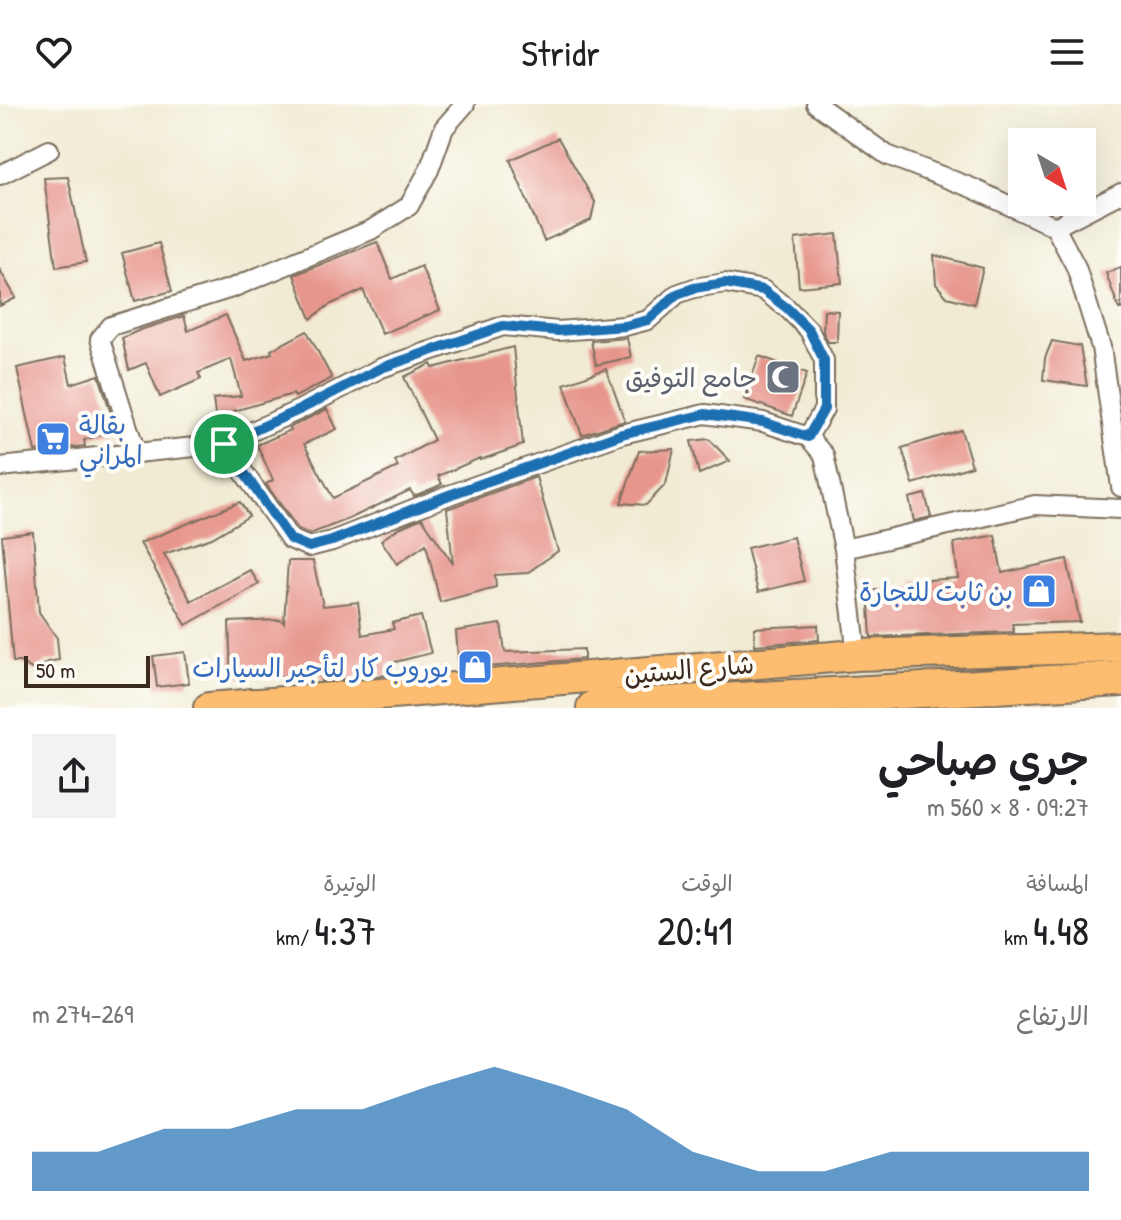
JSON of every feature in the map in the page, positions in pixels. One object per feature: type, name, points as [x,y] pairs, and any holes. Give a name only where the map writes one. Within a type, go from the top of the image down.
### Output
[{"type":"highway","name":"شارع الستين","points":[[594,708],[1121,679]]},
{"type":"main road","name":"شارع الستين","points":[[209,708],[258,707],[857,655],[1121,647]]},
{"type":"street","points":[[136,453],[100,339],[105,332],[111,326],[232,288],[371,230],[409,206],[429,170],[444,128],[465,104]]},
{"type":"street","points":[[816,104],[887,155],[972,188],[1055,227],[1076,267],[1101,347],[1121,487]]},
{"type":"street","points":[[0,175],[49,150]]},
{"type":"street","points":[[1055,227],[1121,193]]},
{"type":"street","points":[[0,467],[224,444],[381,368],[503,326],[558,331],[625,326],[648,320],[677,294],[725,283],[763,290],[809,330],[824,360],[824,409],[808,437]]},
{"type":"street","points":[[224,444],[290,539],[309,547],[622,434],[705,414],[763,422],[808,437],[824,455],[844,549],[857,655]]},
{"type":"street","points":[[844,549],[1035,505],[1121,509]]},
{"type":"building","points":[[558,138],[595,202],[591,220],[544,241],[510,160]]},
{"type":"building","points":[[68,177],[86,262],[56,267],[44,178]]},
{"type":"building","points":[[837,234],[842,283],[799,287],[795,239]]},
{"type":"building","points":[[377,242],[392,279],[421,266],[440,310],[382,334],[363,290],[329,305],[311,319],[294,275]]},
{"type":"building","points":[[159,243],[172,291],[135,301],[122,253]]},
{"type":"building","points":[[934,255],[983,268],[974,304],[947,297],[936,284]]},
{"type":"building","points":[[1121,267],[1121,309],[1119,309],[1106,273]]},
{"type":"building","points":[[0,270],[16,298],[0,306]]},
{"type":"building","points":[[824,310],[838,311],[837,342],[828,342],[823,332]]},
{"type":"building","points":[[226,315],[246,361],[272,353],[271,350],[307,331],[332,378],[295,397],[293,394],[234,411],[236,425],[217,431],[213,399],[241,396],[231,359],[198,373],[201,379],[160,397],[146,363],[129,370],[122,338],[184,316],[188,331]]},
{"type":"building","points":[[627,338],[631,357],[596,365],[591,341]]},
{"type":"building","points":[[1052,341],[1080,346],[1087,386],[1043,380],[1045,358]]},
{"type":"building","points":[[513,347],[523,445],[480,458],[438,476],[442,484],[436,487],[414,496],[410,490],[310,534],[298,529],[266,484],[273,480],[257,445],[327,409],[337,429],[304,444],[333,498],[398,467],[395,461],[434,440],[404,377],[431,364],[433,368]]},
{"type":"building","points":[[759,356],[807,373],[792,416],[744,399]]},
{"type":"building","points":[[65,357],[71,384],[99,375],[116,430],[84,440],[85,446],[35,451],[17,368]]},
{"type":"building","points":[[606,369],[625,421],[582,435],[564,384]]},
{"type":"building","points":[[961,430],[972,466],[913,484],[902,448]]},
{"type":"building","points":[[709,439],[730,461],[699,474],[691,441]]},
{"type":"building","points":[[674,449],[666,484],[646,505],[621,503],[639,451]]},
{"type":"building","points":[[536,477],[558,551],[527,573],[495,575],[496,587],[440,602],[426,544],[397,564],[381,540],[422,518],[453,564],[447,509]]},
{"type":"building","points":[[925,494],[931,517],[914,521],[909,498]]},
{"type":"building","points":[[240,502],[249,516],[212,538],[164,554],[191,601],[250,570],[259,584],[186,625],[140,543]]},
{"type":"building","points":[[33,532],[39,612],[57,638],[59,660],[47,662],[35,671],[20,662],[13,662],[2,536]]},
{"type":"building","points":[[995,535],[1002,573],[1067,559],[1080,622],[1012,624],[1014,632],[871,637],[868,591],[914,587],[913,581],[958,578],[954,543]]},
{"type":"building","points":[[793,537],[804,581],[758,592],[747,548]]},
{"type":"building","points":[[288,561],[313,561],[323,606],[358,602],[362,635],[394,629],[392,623],[421,616],[431,653],[387,664],[389,675],[321,681],[321,674],[231,678],[229,622],[281,620],[284,623]]},
{"type":"building","points":[[501,624],[505,652],[584,649],[584,659],[459,669],[456,631]]},
{"type":"building","points":[[818,625],[819,640],[755,645],[754,628]]},
{"type":"building","points":[[185,652],[189,683],[157,687],[153,656]]},
{"type":"place","name":"جامع التوفيق","points":[[783,377]]},
{"type":"place","name":"بقالة المراني","points":[[53,439]]},
{"type":"place","name":"بن ثابت للتجارة","points":[[1039,591]]},
{"type":"place","name":"يوروب كار لتأجير السيارات","points":[[475,667]]},
{"type":"route","points":[[725,283],[763,290],[787,308],[809,330],[824,360],[824,409],[808,437],[763,422],[705,414],[622,434],[309,547],[290,539],[224,444],[381,368],[503,326],[558,331],[625,326],[648,320],[677,294],[725,283]]}]
